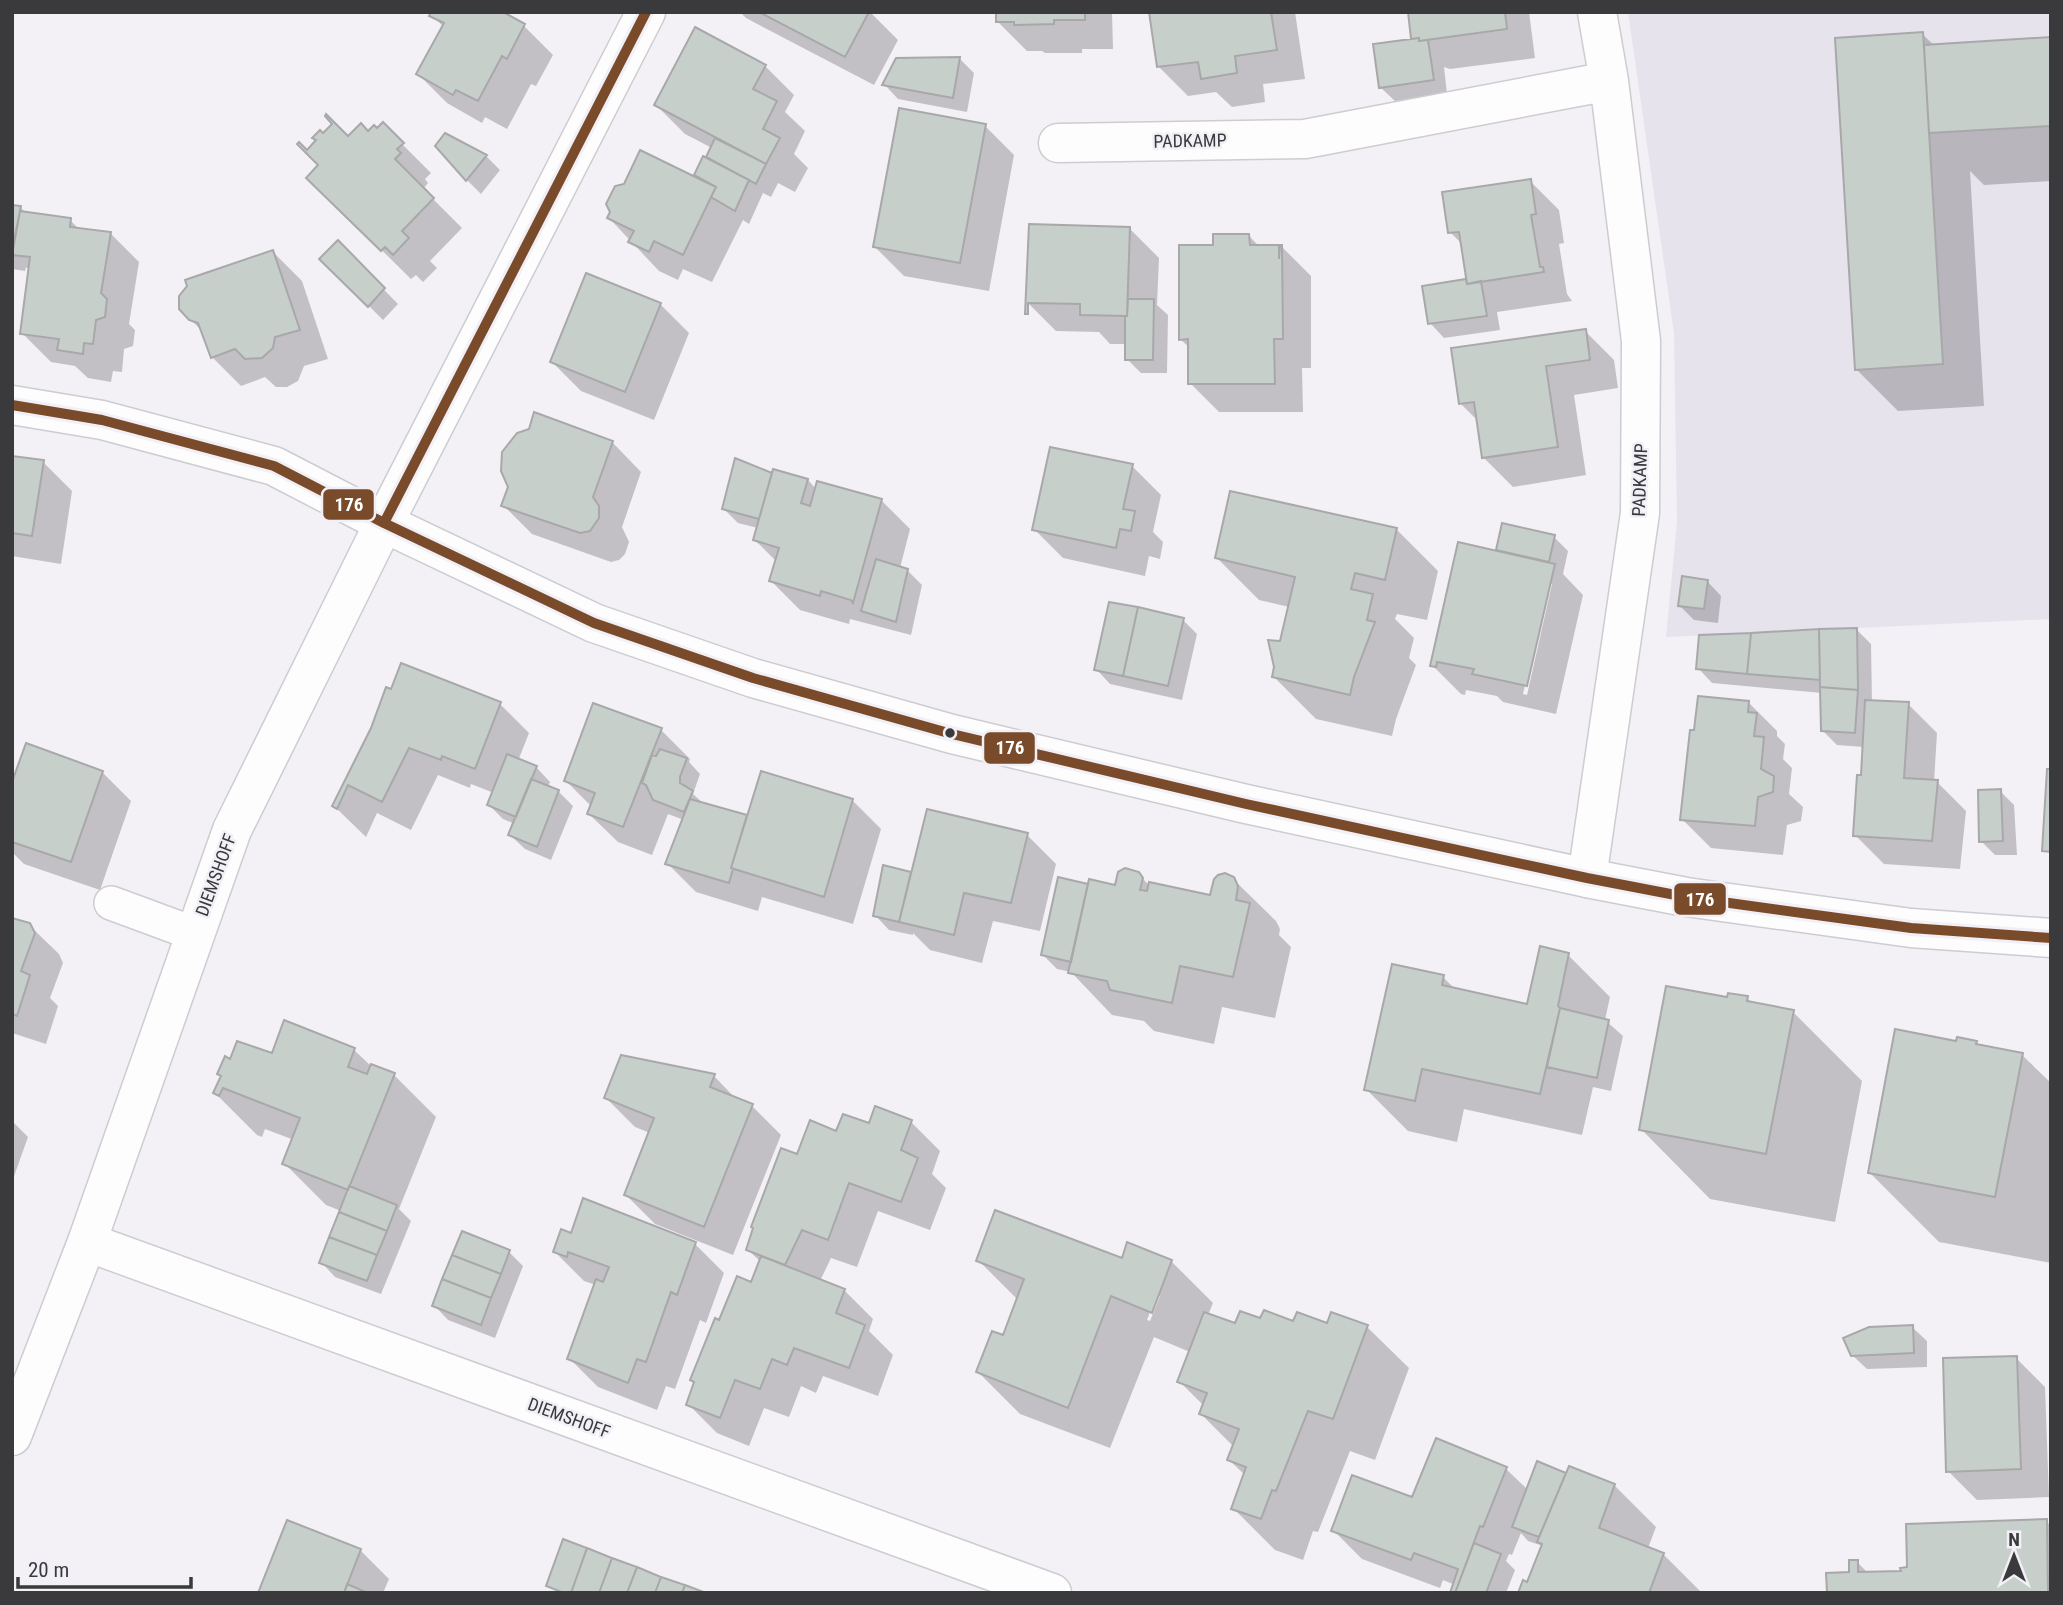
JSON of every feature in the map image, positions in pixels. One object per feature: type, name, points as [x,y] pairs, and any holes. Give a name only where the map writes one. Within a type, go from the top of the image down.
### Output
[{"type":"street","name":"DIEMSHOFF","points":[[12,1436],[86,1242],[232,830],[384,523],[646,12]]},
{"type":"street","name":"PADKAMP","points":[[1587,878],[1640,513],[1641,341],[1609,81],[1597,12]]},
{"type":"street","name":"PADKAMP","points":[[1058,143],[1305,139],[1609,81]]},
{"type":"street","points":[[12,405],[103,420],[274,466],[384,523],[594,623],[754,678],[1039,756],[1246,804],[1686,897],[1911,928],[2051,938]]},
{"type":"street","name":"DIEMSHOFF","points":[[86,1242],[1052,1593]]},
{"type":"lane","points":[[111,903],[195,934]]},
{"type":"shaded area","points":[[1628,12],[2051,12],[2051,619],[1666,637],[1677,522],[1674,333]]},
{"type":"building","points":[[431,12],[503,12],[525,24],[507,59],[502,56],[478,101],[456,90],[453,95],[416,74],[444,23],[429,16]]},
{"type":"building","points":[[759,12],[869,12],[845,57]]},
{"type":"building","points":[[996,12],[1085,12],[1085,20],[1054,20],[1054,24],[1014,25],[1014,22],[996,22]]},
{"type":"building","points":[[1149,12],[1271,12],[1277,50],[1235,56],[1237,73],[1201,79],[1198,62],[1157,67]]},
{"type":"building","points":[[1408,12],[1505,12],[1507,29],[1419,41],[1419,38],[1411,39]]},
{"type":"building","points":[[695,27],[766,65],[753,89],[777,101],[763,129],[780,138],[766,164],[654,105]]},
{"type":"building","points":[[1923,32],[1943,364],[1855,370],[1835,38]]},
{"type":"building","points":[[2051,37],[2051,126],[1929,133],[1924,45]]},
{"type":"building","points":[[1419,38],[1419,41],[1428,40],[1434,80],[1379,88],[1373,44]]},
{"type":"building","points":[[960,57],[953,98],[882,85],[896,58]]},
{"type":"building","points":[[899,108],[986,124],[960,263],[873,247]]},
{"type":"building","points":[[326,114],[348,136],[361,123],[368,131],[383,122],[404,143],[397,149],[401,153],[395,159],[434,198],[402,231],[409,238],[393,255],[385,247],[381,251],[306,178],[318,165],[297,144],[299,142],[307,150],[316,140],[312,138],[320,130],[323,133],[332,124]]},
{"type":"building","points":[[445,133],[487,155],[466,181],[435,146]]},
{"type":"building","points":[[715,138],[766,164],[756,184],[706,157]]},
{"type":"building","points":[[640,150],[716,187],[683,255],[654,241],[649,252],[628,242],[634,231],[607,218],[610,212],[606,204],[615,186],[624,184]]},
{"type":"building","points":[[703,156],[749,180],[735,211],[711,197],[716,187],[694,175]]},
{"type":"building","points":[[1531,179],[1536,214],[1531,215],[1540,267],[1543,267],[1544,272],[1467,284],[1459,232],[1448,233],[1442,192]]},
{"type":"building","points":[[12,205],[21,206],[12,251]]},
{"type":"building","points":[[20,211],[71,218],[70,227],[111,232],[101,293],[107,299],[105,317],[96,320],[93,344],[84,343],[83,354],[57,350],[59,339],[20,334],[30,257],[12,255]]},
{"type":"building","points":[[1029,224],[1130,227],[1127,316],[1080,315],[1080,304],[1028,303],[1028,314],[1025,314]]},
{"type":"building","points":[[1213,234],[1249,234],[1250,245],[1279,245],[1279,259],[1282,245],[1283,339],[1274,339],[1275,384],[1188,384],[1188,339],[1179,340],[1179,245],[1213,245]]},
{"type":"building","points":[[338,240],[385,288],[368,307],[319,259]]},
{"type":"building","points":[[273,250],[300,330],[275,337],[273,348],[262,358],[245,359],[235,349],[211,358],[198,323],[189,320],[179,309],[179,296],[187,286],[185,280]]},
{"type":"building","points":[[586,273],[661,303],[625,392],[550,362]]},
{"type":"building","points":[[1466,279],[1467,284],[1481,281],[1487,316],[1428,324],[1422,286]]},
{"type":"building","points":[[1128,299],[1154,299],[1153,360],[1125,360],[1125,316]]},
{"type":"building","points":[[1586,329],[1590,360],[1546,366],[1558,447],[1482,458],[1474,402],[1459,404],[1451,348]]},
{"type":"building","points":[[534,412],[613,441],[593,497],[599,506],[599,518],[590,531],[580,533],[501,506],[508,487],[501,471],[502,452],[517,433],[529,429]]},
{"type":"building","points":[[1050,447],[1133,464],[1123,509],[1135,511],[1131,531],[1120,529],[1116,548],[1032,530]]},
{"type":"building","points":[[12,456],[44,460],[32,536],[12,533]]},
{"type":"building","points":[[735,458],[772,473],[759,519],[722,509]]},
{"type":"building","points":[[773,469],[808,479],[801,503],[810,506],[817,481],[882,499],[853,603],[851,600],[821,591],[820,596],[769,581],[779,548],[753,540]]},
{"type":"building","points":[[1230,491],[1397,528],[1385,580],[1355,573],[1351,589],[1373,594],[1367,620],[1375,622],[1350,695],[1272,677],[1274,667],[1268,640],[1280,641],[1295,577],[1215,558]]},
{"type":"building","points":[[1502,523],[1555,535],[1549,562],[1496,550]]},
{"type":"building","points":[[1458,542],[1555,564],[1527,686],[1472,674],[1474,669],[1437,662],[1436,667],[1430,666]]},
{"type":"building","points":[[876,559],[908,569],[896,622],[861,611]]},
{"type":"building","points":[[1682,576],[1708,580],[1704,609],[1678,606]]},
{"type":"building","points":[[1109,602],[1138,607],[1123,676],[1094,670]]},
{"type":"building","points":[[1138,607],[1184,618],[1168,686],[1123,676]]},
{"type":"building","points":[[1857,628],[1858,690],[1820,687],[1819,629]]},
{"type":"building","points":[[1819,629],[1820,680],[1747,674],[1751,633]]},
{"type":"building","points":[[1751,633],[1747,674],[1696,669],[1699,635]]},
{"type":"building","points":[[401,663],[501,702],[475,769],[442,756],[441,760],[409,748],[382,802],[348,785],[337,809],[332,806],[371,728],[386,687],[391,689]]},
{"type":"building","points":[[1820,687],[1858,690],[1855,733],[1821,731]]},
{"type":"building","points":[[1698,696],[1749,701],[1748,712],[1757,713],[1754,736],[1764,737],[1761,769],[1774,776],[1773,792],[1758,797],[1755,826],[1680,820],[1690,730],[1694,730]]},
{"type":"building","points":[[1865,700],[1909,702],[1904,778],[1938,780],[1932,841],[1853,836],[1857,775],[1861,775]]},
{"type":"building","points":[[593,703],[662,728],[623,827],[587,814],[595,793],[564,781]]},
{"type":"building","points":[[26,743],[103,771],[71,862],[12,842],[12,782]]},
{"type":"building","points":[[660,749],[687,758],[680,783],[693,791],[684,812],[653,800],[646,785],[642,783],[652,755],[656,756]]},
{"type":"building","points":[[507,754],[537,766],[516,817],[487,805]]},
{"type":"building","points":[[2047,769],[2051,769],[2051,852],[2042,851]]},
{"type":"building","points":[[761,771],[853,799],[824,897],[731,868]]},
{"type":"building","points":[[531,779],[559,790],[537,847],[508,835]]},
{"type":"building","points":[[2001,789],[2003,841],[1979,842],[1978,790]]},
{"type":"building","points":[[690,799],[747,815],[729,883],[665,864]]},
{"type":"building","points":[[927,809],[1028,833],[1011,903],[964,893],[954,935],[899,922]]},
{"type":"building","points":[[883,865],[911,872],[899,922],[873,916]]},
{"type":"building","points":[[1125,868],[1139,872],[1143,878],[1140,890],[1147,891],[1149,882],[1210,895],[1214,879],[1218,875],[1225,873],[1234,877],[1238,886],[1236,900],[1250,903],[1233,977],[1180,966],[1172,1003],[1110,990],[1107,981],[1068,973],[1089,879],[1115,885],[1118,872]]},
{"type":"building","points":[[1058,877],[1088,884],[1071,962],[1041,955]]},
{"type":"building","points":[[12,918],[30,923],[35,933],[21,971],[30,975],[17,1016],[12,1014]]},
{"type":"building","points":[[1540,946],[1569,953],[1558,1006],[1560,1008],[1540,1094],[1422,1069],[1415,1101],[1364,1090],[1392,964],[1444,975],[1442,985],[1527,1004]]},
{"type":"building","points":[[1666,986],[1727,997],[1728,993],[1748,996],[1747,1001],[1794,1010],[1766,1154],[1639,1130]]},
{"type":"building","points":[[1560,1008],[1609,1020],[1597,1078],[1547,1067]]},
{"type":"building","points":[[284,1020],[355,1048],[348,1067],[367,1074],[371,1064],[395,1073],[348,1190],[282,1164],[300,1118],[223,1088],[219,1096],[213,1093],[221,1076],[217,1074],[225,1056],[230,1059],[237,1041],[272,1053]]},
{"type":"building","points":[[1895,1029],[1956,1041],[1957,1037],[1977,1041],[1976,1044],[2023,1053],[1995,1197],[1868,1173]]},
{"type":"building","points":[[621,1055],[715,1074],[710,1087],[753,1104],[704,1227],[624,1195],[654,1118],[604,1098]]},
{"type":"building","points":[[875,1106],[912,1120],[901,1150],[918,1158],[901,1202],[849,1183],[828,1240],[802,1230],[785,1265],[746,1250],[753,1228],[751,1227],[781,1148],[797,1154],[810,1120],[836,1131],[843,1114],[869,1123]]},
{"type":"building","points":[[349,1186],[397,1205],[387,1231],[339,1212]]},
{"type":"building","points":[[583,1198],[696,1242],[677,1295],[671,1292],[646,1362],[637,1359],[628,1383],[567,1359],[596,1279],[603,1282],[609,1267],[568,1252],[567,1257],[553,1252],[561,1229],[571,1233]]},
{"type":"building","points":[[995,1210],[1122,1258],[1127,1242],[1172,1260],[1152,1313],[1111,1296],[1068,1408],[976,1372],[992,1331],[1003,1335],[1024,1279],[976,1261]]},
{"type":"building","points":[[339,1212],[387,1231],[377,1255],[329,1237]]},
{"type":"building","points":[[462,1231],[510,1250],[501,1274],[452,1255]]},
{"type":"building","points":[[329,1237],[377,1255],[367,1281],[319,1263]]},
{"type":"building","points":[[452,1255],[501,1274],[491,1298],[442,1279]]},
{"type":"building","points":[[761,1256],[845,1289],[836,1313],[865,1325],[849,1368],[794,1348],[787,1365],[772,1359],[760,1389],[735,1380],[720,1418],[686,1405],[694,1382],[690,1380],[715,1318],[719,1320],[737,1276],[751,1282]]},
{"type":"building","points":[[442,1279],[491,1298],[481,1325],[432,1306]]},
{"type":"building","points":[[1264,1310],[1293,1321],[1297,1312],[1327,1323],[1331,1312],[1368,1325],[1333,1419],[1308,1411],[1276,1491],[1272,1490],[1261,1519],[1231,1509],[1246,1467],[1227,1460],[1239,1429],[1199,1414],[1207,1393],[1177,1382],[1204,1312],[1235,1323],[1240,1311],[1260,1318]]},
{"type":"building","points":[[1913,1325],[1914,1353],[1851,1356],[1843,1338],[1869,1327]]},
{"type":"building","points":[[2017,1356],[2021,1469],[1946,1472],[1943,1358]]},
{"type":"building","points":[[1436,1438],[1507,1467],[1483,1527],[1480,1526],[1455,1593],[1450,1593],[1458,1569],[1414,1553],[1411,1560],[1331,1531],[1352,1475],[1412,1497]]},
{"type":"building","points":[[1537,1461],[1566,1473],[1539,1537],[1512,1527]]},
{"type":"building","points":[[1569,1466],[1615,1484],[1599,1528],[1664,1553],[1649,1593],[1518,1593],[1523,1580],[1527,1582],[1542,1544],[1537,1542]]},
{"type":"building","points":[[2047,1519],[2048,1593],[1827,1593],[1826,1573],[1849,1572],[1849,1560],[1858,1560],[1858,1572],[1901,1571],[1900,1568],[1907,1567],[1906,1524]]},
{"type":"building","points":[[287,1520],[361,1549],[344,1593],[258,1593]]},
{"type":"building","points":[[563,1539],[587,1548],[571,1593],[546,1586]]},
{"type":"building","points":[[1474,1543],[1501,1554],[1486,1593],[1455,1593]]},
{"type":"building","points":[[587,1548],[612,1558],[599,1593],[571,1593]]},
{"type":"building","points":[[612,1558],[637,1567],[627,1593],[599,1593]]},
{"type":"building","points":[[637,1567],[661,1577],[655,1593],[627,1593]]},
{"type":"building","points":[[661,1577],[685,1585],[682,1593],[655,1593]]},
{"type":"building","points":[[347,1584],[368,1593],[344,1593]]},
{"type":"building","points":[[685,1585],[706,1593],[682,1593]]},
{"type":"transit line","name":"176","points":[[384,523],[646,12]]},
{"type":"transit line","name":"176","points":[[12,405],[102,420],[274,466],[384,523],[594,623],[753,678],[952,734],[1246,804],[1686,897],[1911,928],[2051,938]]}]
